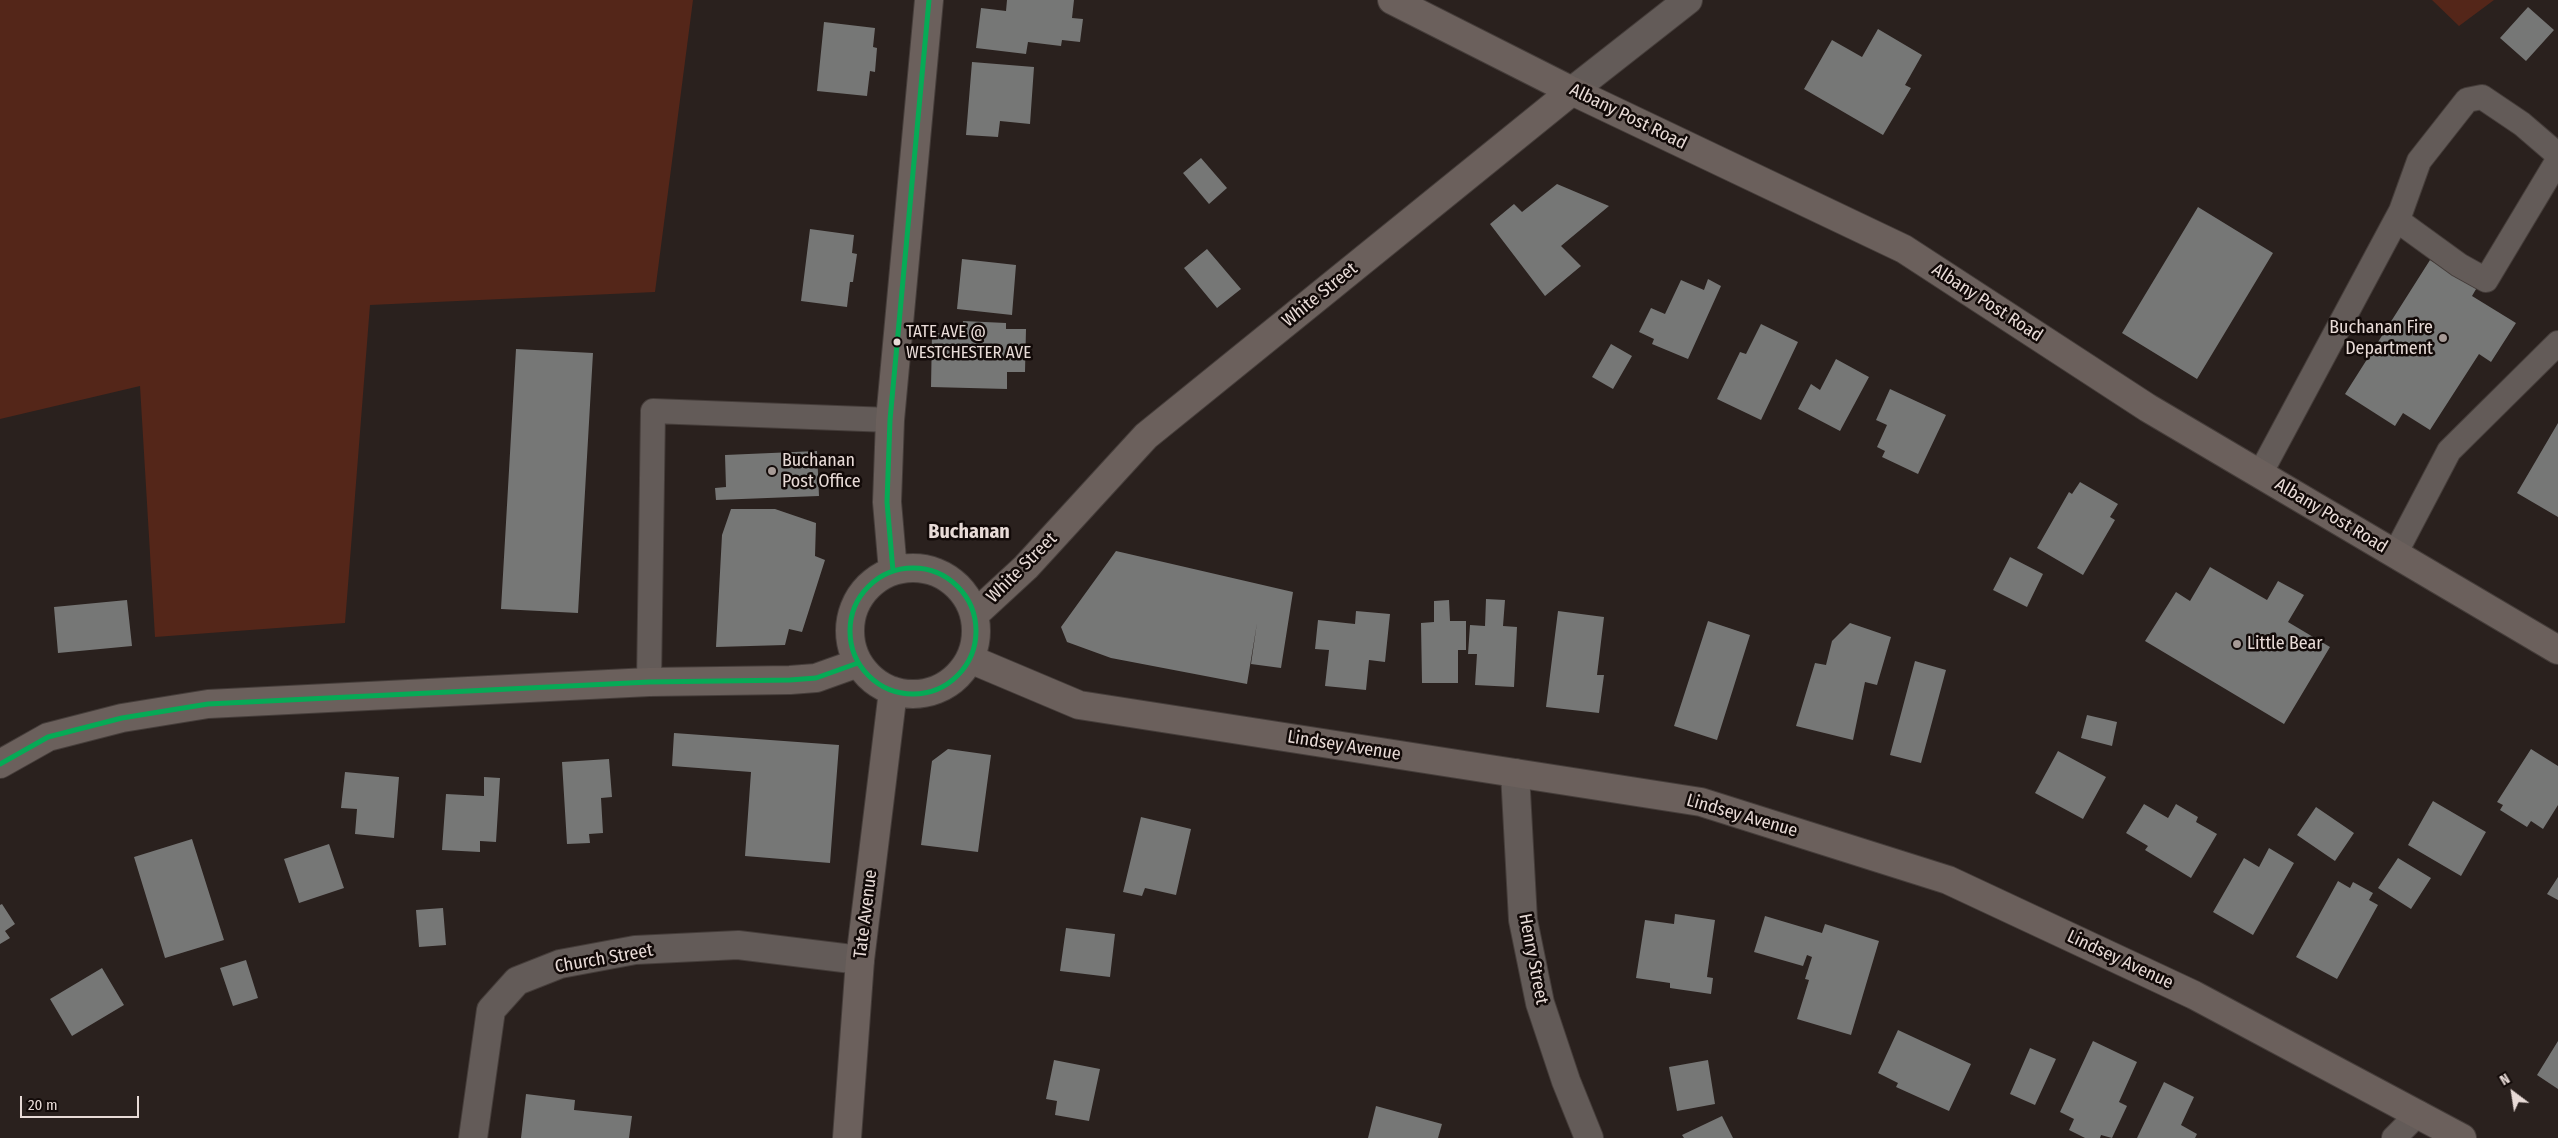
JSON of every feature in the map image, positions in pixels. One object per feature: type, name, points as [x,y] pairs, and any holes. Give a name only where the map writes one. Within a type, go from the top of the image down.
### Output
[{"type":"street","points":[[893,571],[887,502],[890,420],[929,0]]},
{"type":"street","name":"Albany Post Road","points":[[1392,0],[1572,91],[1904,249],[2148,408],[2558,650]]},
{"type":"street","name":"White Street","points":[[974,615],[1026,568],[1146,436],[1572,91],[1688,0]]},
{"type":"street","points":[[918,568],[942,575],[961,590],[974,615],[976,637],[970,659],[952,681],[936,690],[918,694],[893,691],[875,681],[858,663],[850,637],[853,610],[869,586],[893,571],[918,568]]},
{"type":"street","name":"Lindsey Avenue","points":[[970,659],[1080,705],[1701,802],[1948,880],[2194,994],[2419,1113],[2462,1138]]},
{"type":"street","points":[[0,764],[48,737],[122,718],[208,704],[649,682],[790,680],[816,678],[858,663]]},
{"type":"street","name":"Tate Avenue","points":[[848,1138],[860,960],[893,691]]},
{"type":"street","name":"Henry Street","points":[[1515,773],[1523,920],[1540,1003],[1566,1081],[1590,1138]]},
{"type":"street","name":"Church Street","points":[[473,1138],[490,1010],[517,981],[560,964],[635,950],[738,944],[860,960]]},
{"type":"lane","points":[[2260,474],[2397,220],[2419,161],[2467,100],[2482,97],[2522,124],[2558,155]]},
{"type":"lane","points":[[2397,220],[2459,265],[2486,280],[2558,160]]},
{"type":"lane","points":[[2395,554],[2449,450],[2558,343]]},
{"type":"lane","points":[[649,682],[653,411],[890,420]]},
{"type":"lane","points":[[2394,1138],[2419,1113]]},
{"type":"shaded area","points":[[0,0],[693,0],[655,292],[370,305],[345,623],[155,637],[140,386],[0,419]]},
{"type":"shaded area","points":[[2432,0],[2494,0],[2459,26]]},
{"type":"building","points":[[1007,0],[1074,0],[1072,18],[1083,19],[1080,42],[1062,40],[1061,46],[1028,42],[1026,54],[976,48],[981,8],[1006,11]]},
{"type":"building","points":[[2528,7],[2554,30],[2526,61],[2500,38]]},
{"type":"building","points":[[824,22],[875,28],[873,47],[877,48],[875,72],[870,71],[867,96],[817,91]]},
{"type":"building","points":[[1878,29],[1922,55],[1905,85],[1911,88],[1883,135],[1804,89],[1832,40],[1862,57]]},
{"type":"building","points":[[972,62],[1034,67],[1030,124],[1000,121],[998,137],[966,135]]},
{"type":"building","points":[[1201,158],[1227,188],[1209,204],[1183,173]]},
{"type":"building","points":[[1557,184],[1609,206],[1561,246],[1581,266],[1545,296],[1490,224],[1514,204],[1522,212]]},
{"type":"building","points":[[2198,207],[2273,253],[2197,379],[2122,333]]},
{"type":"building","points":[[810,229],[854,235],[852,253],[857,254],[853,282],[850,282],[847,307],[801,301]]},
{"type":"building","points":[[1207,249],[1241,289],[1217,308],[1184,268]]},
{"type":"building","points":[[962,259],[1016,265],[1012,315],[957,309]]},
{"type":"building","name":"Buchanan Fire Department","points":[[2430,260],[2453,274],[2479,284],[2472,296],[2516,323],[2491,362],[2479,354],[2430,430],[2403,413],[2395,426],[2345,394]]},
{"type":"building","points":[[1708,279],[1721,286],[1688,359],[1652,344],[1654,339],[1639,332],[1651,308],[1665,314],[1681,280],[1704,290]]},
{"type":"building","points":[[963,321],[1006,323],[1006,329],[1026,329],[1025,372],[1007,372],[1007,389],[931,387],[932,333],[962,334]]},
{"type":"building","points":[[1761,324],[1798,342],[1761,420],[1717,399],[1740,352],[1746,354]]},
{"type":"building","points":[[1611,344],[1632,356],[1613,389],[1592,377]]},
{"type":"building","points":[[516,349],[593,353],[578,613],[501,609]]},
{"type":"building","points":[[1836,359],[1869,377],[1840,431],[1798,409],[1811,384],[1820,390]]},
{"type":"building","points":[[1890,389],[1946,415],[1918,474],[1882,457],[1885,451],[1877,447],[1887,425],[1876,420]]},
{"type":"building","points":[[2558,423],[2558,517],[2517,493]]},
{"type":"building","name":"Buchanan Post Office","points":[[817,451],[819,496],[716,500],[715,488],[726,487],[725,455]]},
{"type":"building","points":[[2080,482],[2118,504],[2110,517],[2115,520],[2083,575],[2037,548],[2069,492],[2072,494]]},
{"type":"building","points":[[731,509],[775,509],[816,523],[815,556],[825,560],[802,632],[789,629],[785,645],[716,647],[722,535]]},
{"type":"building","points":[[1116,551],[1293,592],[1281,668],[1251,664],[1257,623],[1247,684],[1111,658],[1067,642],[1061,627]]},
{"type":"building","points":[[2010,557],[2043,574],[2027,607],[1993,590]]},
{"type":"building","name":"Little Bear","points":[[2210,567],[2267,600],[2278,581],[2304,595],[2288,622],[2330,647],[2284,724],[2145,641],[2176,592],[2190,601]]},
{"type":"building","points":[[1486,599],[1505,600],[1503,626],[1517,627],[1514,687],[1475,685],[1477,654],[1468,654],[1470,625],[1485,626]]},
{"type":"building","points":[[127,600],[132,646],[58,653],[54,607]]},
{"type":"building","points":[[1449,600],[1450,621],[1466,621],[1466,650],[1458,650],[1458,683],[1422,683],[1421,623],[1434,622],[1434,601]]},
{"type":"building","points":[[1356,611],[1390,614],[1385,662],[1369,660],[1366,690],[1325,686],[1329,650],[1315,649],[1318,620],[1355,624]]},
{"type":"building","points":[[1558,611],[1604,617],[1597,675],[1604,675],[1599,713],[1546,707]]},
{"type":"building","points":[[1708,621],[1750,635],[1717,740],[1674,726]]},
{"type":"building","points":[[1850,623],[1891,637],[1877,685],[1865,682],[1853,740],[1796,726],[1815,663],[1826,665],[1832,641]]},
{"type":"building","points":[[1915,661],[1946,670],[1921,763],[1890,755]]},
{"type":"building","points":[[2087,715],[2117,722],[2112,746],[2081,738]]},
{"type":"building","points":[[674,733],[839,745],[830,863],[745,856],[751,772],[672,766]]},
{"type":"building","points":[[948,749],[991,755],[978,852],[921,845],[932,761]]},
{"type":"building","points":[[2531,749],[2558,766],[2558,805],[2543,829],[2531,821],[2527,827],[2500,810],[2503,805],[2497,802]]},
{"type":"building","points":[[2058,751],[2106,777],[2083,819],[2035,793]]},
{"type":"building","points":[[609,759],[612,797],[601,798],[603,833],[589,834],[590,843],[567,844],[562,762]]},
{"type":"building","points":[[345,772],[399,777],[394,838],[355,834],[357,809],[341,808]]},
{"type":"building","points":[[484,777],[500,778],[496,842],[480,841],[480,852],[442,850],[446,794],[484,796]]},
{"type":"building","points":[[2433,801],[2486,832],[2461,876],[2408,845]]},
{"type":"building","points":[[2144,804],[2168,818],[2176,804],[2198,817],[2196,822],[2217,834],[2191,878],[2145,850],[2148,846],[2126,833]]},
{"type":"building","points":[[2316,807],[2354,833],[2335,861],[2297,835]]},
{"type":"building","points":[[1141,817],[1191,829],[1176,895],[1145,888],[1142,896],[1123,892]]},
{"type":"building","points":[[192,839],[224,940],[165,958],[134,857]]},
{"type":"building","points":[[329,844],[344,888],[299,903],[284,859]]},
{"type":"building","points":[[2269,848],[2294,863],[2253,935],[2213,912],[2244,858],[2259,867]]},
{"type":"building","points":[[2398,858],[2431,878],[2411,909],[2378,888]]},
{"type":"building","points":[[2558,877],[2558,900],[2547,894]]},
{"type":"building","points":[[2338,881],[2350,888],[2353,882],[2373,893],[2369,900],[2378,905],[2337,979],[2296,957]]},
{"type":"building","points":[[2,904],[15,924],[5,931],[10,938],[0,944],[0,905]]},
{"type":"building","points":[[443,908],[446,945],[419,947],[416,910]]},
{"type":"building","points":[[1675,914],[1715,920],[1707,977],[1713,978],[1711,994],[1670,988],[1670,983],[1636,978],[1645,920],[1674,924]]},
{"type":"building","points":[[1765,916],[1822,933],[1825,924],[1879,941],[1851,1035],[1797,1019],[1809,980],[1805,979],[1812,957],[1807,955],[1803,966],[1754,952]]},
{"type":"building","points":[[1066,928],[1115,934],[1110,977],[1060,971]]},
{"type":"building","points":[[246,960],[258,998],[233,1006],[220,968]]},
{"type":"building","points":[[102,968],[124,1005],[72,1036],[50,999]]},
{"type":"building","points":[[1898,1030],[1971,1064],[1949,1111],[1896,1087],[1898,1083],[1878,1073]]},
{"type":"building","points":[[2093,1041],[2137,1062],[2119,1102],[2127,1106],[2112,1138],[2101,1135],[2100,1138],[2085,1138],[2069,1130],[2074,1119],[2060,1112]]},
{"type":"building","points":[[2558,1041],[2558,1089],[2537,1075]]},
{"type":"building","points":[[2030,1048],[2056,1059],[2035,1105],[2010,1094]]},
{"type":"building","points":[[1054,1060],[1100,1069],[1089,1121],[1055,1115],[1057,1101],[1046,1099]]},
{"type":"building","points":[[1708,1060],[1715,1104],[1677,1111],[1669,1067]]},
{"type":"building","points":[[2164,1082],[2194,1097],[2181,1125],[2197,1134],[2195,1138],[2137,1138]]},
{"type":"building","points":[[526,1094],[575,1100],[574,1110],[632,1116],[629,1138],[521,1138]]},
{"type":"building","points":[[1376,1106],[1442,1124],[1438,1138],[1368,1138]]},
{"type":"building","points":[[1722,1116],[1733,1138],[1684,1138],[1682,1135]]},
{"type":"transit line","points":[[893,571],[887,502],[890,420],[929,0]]},
{"type":"transit line","points":[[913,568],[937,573],[948,578],[958,586],[966,596],[971,607],[976,631],[971,655],[966,666],[958,676],[948,684],[937,689],[913,694],[889,689],[878,684],[868,676],[860,666],[855,655],[850,631],[855,607],[860,596],[868,586],[878,578],[889,573],[913,568]]},
{"type":"transit line","points":[[0,764],[48,737],[122,718],[208,704],[649,682],[790,680],[816,678],[858,663]]},
{"type":"place","name":"Buchanan Fire Department","points":[[2443,338]]},
{"type":"place","name":"TATE AVE @ WESTCHESTER AVE","points":[[897,342]]},
{"type":"place","name":"Buchanan Post Office","points":[[772,471]]},
{"type":"place","name":"Little Bear","points":[[2237,644]]},
{"type":"district","name":"Buchanan","points":[[969,532]]}]
